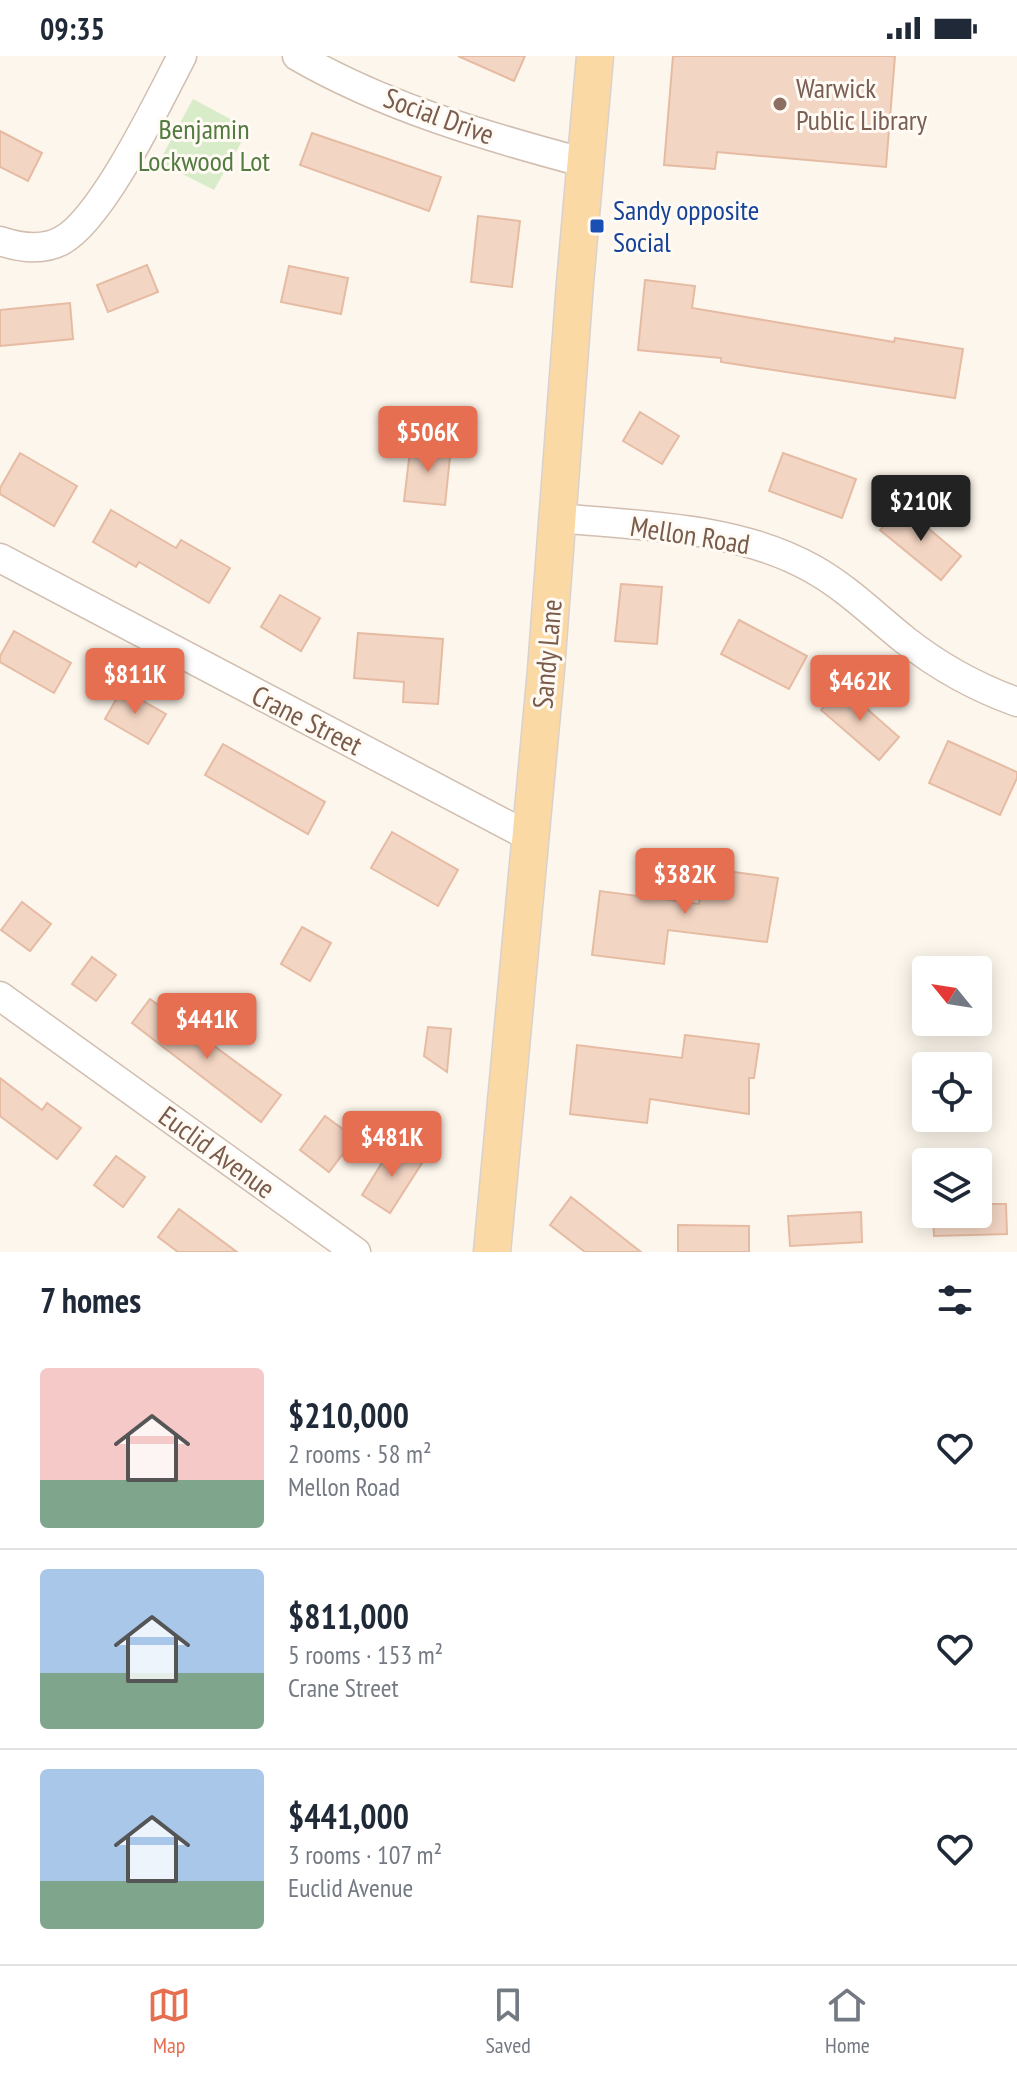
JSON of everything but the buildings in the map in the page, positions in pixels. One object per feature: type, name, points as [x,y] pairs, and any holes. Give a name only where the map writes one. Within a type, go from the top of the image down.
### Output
[{"type":"main road","name":"Sandy Lane","points":[[492,1252],[546,670],[595,56]]},
{"type":"street","points":[[0,241],[37,247],[60,242],[82,224],[105,194],[145,127],[182,56]]},
{"type":"street","name":"Social Drive","points":[[297,56],[362,88],[425,113],[513,144],[586,163]]},
{"type":"street","name":"Mellon Road","points":[[557,518],[756,543],[813,569],[934,660],[972,682],[1017,702]]},
{"type":"street","name":"Crane Street","points":[[0,558],[530,837]]},
{"type":"street","name":"Euclid Avenue","points":[[0,996],[356,1252]]},
{"type":"green space","name":"Benjamin Lockwood Lot","points":[[193,99],[249,129],[214,190],[159,162]]},
{"type":"place","name":"Warwick Public Library","points":[[780,104]]},
{"type":"place","name":"Sandy opposite Social","points":[[597,226]]}]
